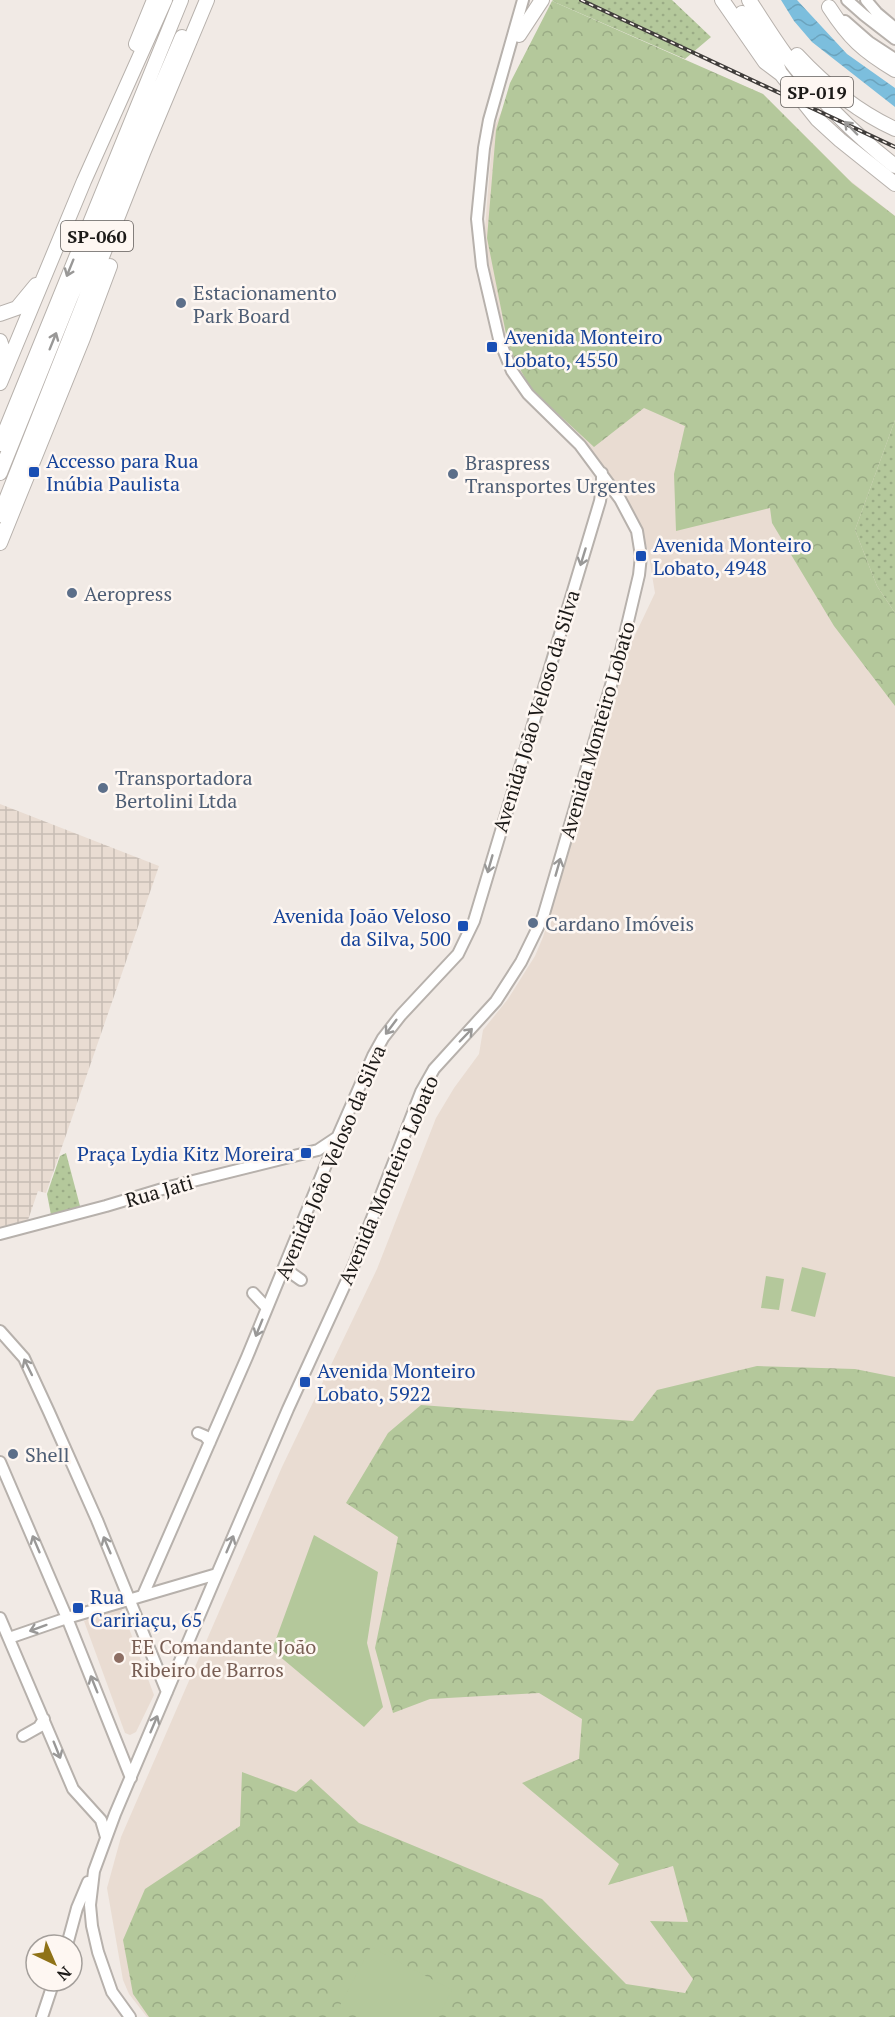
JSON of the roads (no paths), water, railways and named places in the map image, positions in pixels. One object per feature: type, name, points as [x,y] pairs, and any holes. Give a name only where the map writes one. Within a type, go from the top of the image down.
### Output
[{"type":"highway","points":[[84,181],[105,117],[154,0]]},
{"type":"highway","name":"SP-060","points":[[0,383],[84,181],[165,0]]},
{"type":"highway","points":[[64,229],[87,199],[172,0]]},
{"type":"highway","name":"SP-060","points":[[0,444],[180,0]]},
{"type":"highway","name":"SP-060","points":[[0,473],[70,299],[198,0]]},
{"type":"highway","name":"SP-060","points":[[0,515],[85,305],[143,153],[207,0]]},
{"type":"highway","points":[[519,35],[542,0]]},
{"type":"highway","name":"SP-019","points":[[725,1],[774,56],[781,74],[817,119],[895,184]]},
{"type":"highway","points":[[751,3],[807,67],[827,85],[866,114],[895,129]]},
{"type":"highway","name":"SP-019","points":[[751,3],[786,56],[809,84],[858,135],[895,166]]},
{"type":"highway","points":[[826,3],[855,42],[895,70]]},
{"type":"highway","points":[[0,543],[99,295],[134,194],[143,153]]},
{"type":"highway","points":[[0,314],[17,308],[27,298],[47,269]]},
{"type":"highway","points":[[0,341],[4,359],[0,383]]},
{"type":"main road","name":"Avenida Monteiro Lobato","points":[[130,2017],[112,1992],[102,1968],[92,1926],[90,1905],[96,1869],[106,1837],[288,1409],[352,1267],[421,1092],[434,1069],[501,993],[521,962],[543,917],[621,651],[639,575],[641,556],[637,531],[620,499],[572,436],[532,398],[516,378],[501,345],[484,276],[478,235],[478,203],[489,120],[523,0]]},
{"type":"main road","name":"Avenida Monteiro Lobato","points":[[506,59],[534,0]]},
{"type":"main road","points":[[847,0],[895,39]]},
{"type":"main road","points":[[866,0],[895,28]]},
{"type":"main road","points":[[826,3],[858,33],[895,59]]},
{"type":"main road","points":[[602,473],[600,501],[609,498],[620,499]]},
{"type":"main road","name":"Avenida João Veloso da Silva","points":[[143,1595],[284,1268],[337,1138],[383,1038],[401,1015],[458,954],[474,921],[600,501]]},
{"type":"main road","name":"Rua Jati","points":[[0,1234],[169,1187],[318,1150],[337,1138]]},
{"type":"main road","points":[[318,1150],[330,1155]]},
{"type":"main road","points":[[284,1268],[301,1280]]},
{"type":"main road","points":[[253,1293],[267,1308]]},
{"type":"main road","points":[[0,1331],[24,1359],[97,1520],[167,1692]]},
{"type":"main road","points":[[198,1433],[210,1442]]},
{"type":"main road","points":[[0,1462],[67,1617],[131,1778]]},
{"type":"main road","points":[[153,1573],[163,1589]]},
{"type":"main road","points":[[9,1638],[67,1617],[217,1574]]},
{"type":"main road","points":[[0,1618],[73,1789],[104,1826],[106,1837]]},
{"type":"main road","points":[[23,1736],[39,1727],[44,1719]]},
{"type":"main road","points":[[97,1816],[105,1818],[115,1814]]},
{"type":"main road","points":[[70,1933],[77,1908],[96,1869]]},
{"type":"main road","points":[[77,1933],[82,1928],[92,1926]]},
{"type":"main road","points":[[42,2017],[50,1993]]},
{"type":"water","points":[[781,0],[797,0],[847,54],[895,88],[895,107],[812,42],[794,21]]},
{"type":"railway","points":[[581,0],[895,147]]},
{"type":"place","name":"Estacionamento Park Board","points":[[181,303]]},
{"type":"place","name":"Avenida Monteiro Lobato, 4550","points":[[492,347]]},
{"type":"place","name":"Accesso para Rua Inúbia Paulista","points":[[34,472]]},
{"type":"place","name":"Braspress Transportes Urgentes","points":[[453,474]]},
{"type":"place","name":"Avenida Monteiro Lobato, 4948","points":[[641,556]]},
{"type":"place","name":"Aeropress","points":[[72,593]]},
{"type":"place","name":"Transportadora Bertolini Ltda","points":[[103,788]]},
{"type":"place","name":"Cardano Imóveis","points":[[533,923]]},
{"type":"place","name":"Avenida João Veloso da Silva, 500","points":[[463,926]]},
{"type":"place","name":"Praça Lydia Kitz Moreira","points":[[306,1153]]},
{"type":"place","name":"Avenida Monteiro Lobato, 5922","points":[[305,1382]]},
{"type":"place","name":"Shell","points":[[13,1454]]},
{"type":"place","name":"Rua Caririaçu, 65","points":[[78,1608]]},
{"type":"place","name":"EE Comandante João Ribeiro de Barros","points":[[119,1658]]}]
